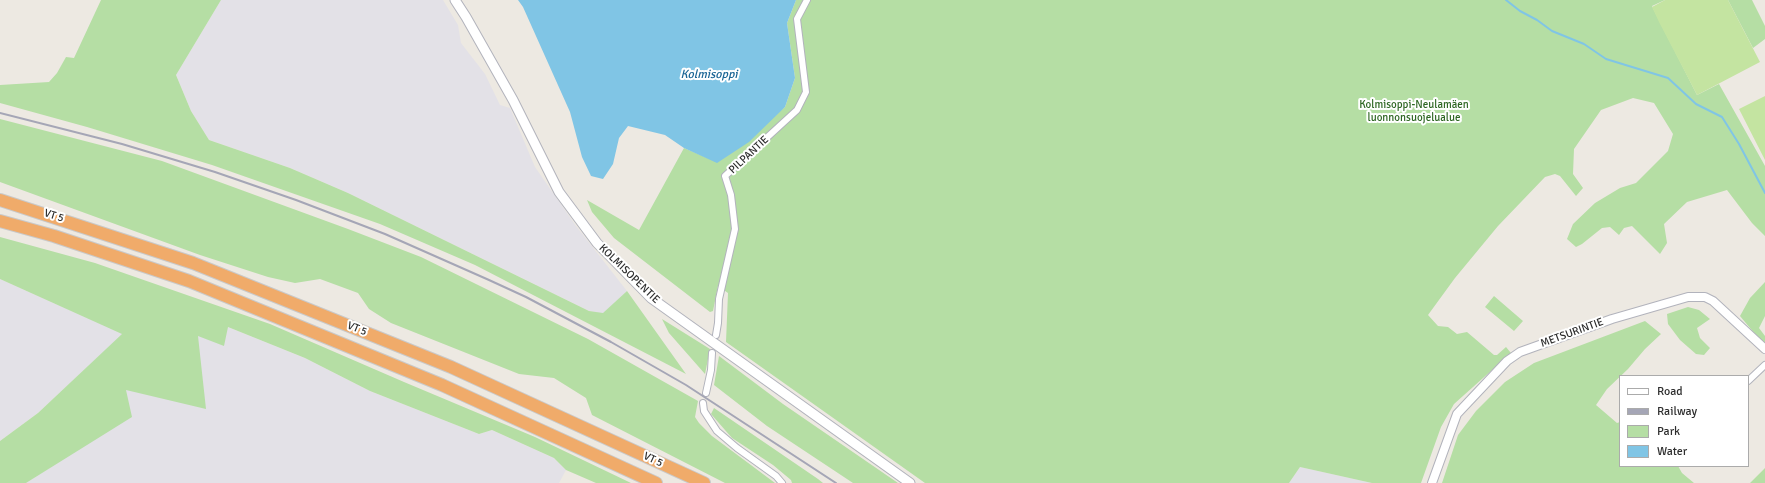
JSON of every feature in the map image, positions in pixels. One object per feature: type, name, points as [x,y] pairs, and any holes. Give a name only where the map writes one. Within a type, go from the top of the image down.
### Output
[{"type":"highway","name":"VT 5","points":[[0,198],[193,262],[452,367],[704,483]]},
{"type":"highway","name":"VT 5","points":[[0,221],[54,236],[189,281],[442,385],[656,483]]},
{"type":"main road","name":"KOLMISOPENTIE","points":[[455,0],[513,100],[559,192],[597,243],[651,298],[910,483]]},
{"type":"street","name":"PILPANTIE","points":[[716,335],[718,323],[718,299],[734,229],[731,195],[725,176],[797,110],[806,92],[797,20],[807,0]]},
{"type":"street","name":"METSURINTIE","points":[[1432,483],[1457,414],[1507,361],[1520,352],[1612,319],[1688,297],[1705,297],[1713,301],[1765,349]]},
{"type":"street","points":[[706,393],[711,370],[712,353]]},
{"type":"street","points":[[1749,380],[1765,364]]},
{"type":"street","points":[[703,403],[704,411],[717,431],[737,448],[776,476],[782,483]]},
{"type":"shaded area","points":[[221,0],[443,0],[458,25],[461,43],[485,74],[500,105],[510,108],[535,167],[576,226],[627,291],[603,314],[589,311],[348,193],[290,168],[209,140],[191,111],[176,75]]},
{"type":"shaded area","points":[[0,279],[123,334],[38,413],[0,441]]},
{"type":"shaded area","points":[[228,327],[305,358],[370,391],[479,434],[492,430],[554,458],[566,470],[559,483],[26,483],[72,453],[126,390],[198,336]]},
{"type":"shaded area","points":[[1300,467],[1372,483],[1289,483]]},
{"type":"green space","points":[[101,0],[221,0],[176,75],[191,111],[209,140],[290,168],[348,193],[589,311],[603,313],[627,291],[686,374],[475,265],[380,224],[212,165],[87,127],[0,103],[0,85],[49,82],[57,73],[66,57],[74,58]]},
{"type":"green space","name":"Kolmisoppi-Neulamäen luonnonsuojelualue","points":[[796,0],[1665,0],[1652,6],[1697,95],[1719,84],[1765,166],[1765,236],[1752,223],[1727,190],[1687,202],[1664,224],[1667,243],[1660,254],[1632,226],[1624,228],[1619,235],[1610,227],[1602,228],[1576,247],[1567,239],[1573,224],[1595,203],[1620,188],[1636,183],[1668,151],[1673,134],[1654,103],[1633,98],[1601,110],[1574,149],[1573,174],[1583,188],[1576,196],[1560,176],[1555,174],[1545,177],[1498,226],[1455,278],[1428,315],[1438,326],[1448,327],[1457,334],[1467,332],[1494,355],[1497,355],[1506,347],[1511,353],[1454,404],[1441,427],[1421,483],[1372,483],[1300,467],[1289,483],[925,483],[726,342],[728,293],[718,286],[713,311],[710,312],[614,238],[592,212],[587,200],[639,230],[684,148],[717,162],[785,107],[795,78],[787,23]]},
{"type":"green space","points":[[1665,0],[1728,0],[1760,62],[1697,95],[1652,7]]},
{"type":"green space","points":[[1728,0],[1752,0],[1765,26],[1765,39],[1753,48]]},
{"type":"green space","points":[[1765,96],[1765,160],[1739,109]]},
{"type":"green space","points":[[0,119],[162,161],[421,257],[588,339],[698,401],[695,417],[699,423],[712,436],[775,483],[725,483],[592,415],[586,398],[554,378],[519,374],[391,323],[369,309],[358,293],[320,279],[295,283],[268,277],[200,255],[0,182]]},
{"type":"green space","points":[[0,237],[95,263],[270,324],[535,437],[631,483],[596,483],[566,470],[554,458],[492,430],[479,434],[370,391],[305,358],[228,327],[224,346],[198,336],[206,409],[126,390],[132,417],[26,483],[0,483],[0,441],[38,413],[122,334],[0,279]]},
{"type":"green space","points":[[1765,282],[1765,316],[1759,328],[1765,336],[1765,346],[1740,316],[1750,298]]},
{"type":"green space","points":[[1494,296],[1523,321],[1514,331],[1485,307]]},
{"type":"green space","points":[[1688,307],[1699,310],[1710,319],[1697,328],[1700,338],[1710,348],[1704,355],[1696,354],[1680,340],[1668,324],[1667,314]]},
{"type":"green space","points":[[662,319],[710,349],[705,374],[669,333]]},
{"type":"green space","points":[[1645,321],[1661,334],[1645,349],[1628,369],[1622,375],[1619,375],[1619,378],[1607,389],[1596,405],[1617,423],[1619,422],[1619,467],[1679,467],[1682,473],[1694,483],[1442,483],[1458,435],[1476,411],[1505,382],[1534,363]]},
{"type":"green space","points":[[719,356],[783,404],[898,483],[853,483],[767,426],[714,385]]},
{"type":"green space","points":[[714,408],[823,483],[792,483],[791,480],[773,465],[732,438],[711,414]]},
{"type":"green space","points":[[1765,468],[1765,483],[1750,483]]},
{"type":"water","name":"Kolmisoppi","points":[[518,0],[796,0],[787,23],[795,78],[785,107],[749,142],[717,163],[684,148],[665,135],[628,126],[619,138],[613,164],[603,179],[591,176],[582,157],[570,112],[523,7]]},
{"type":"waterway","points":[[1506,0],[1520,11],[1537,20],[1552,31],[1584,44],[1606,59],[1668,78],[1696,104],[1722,117],[1739,144],[1765,193]]},
{"type":"railway","points":[[0,113],[122,144],[215,172],[296,200],[385,234],[489,280],[526,297],[611,342],[686,385],[836,483]]}]
